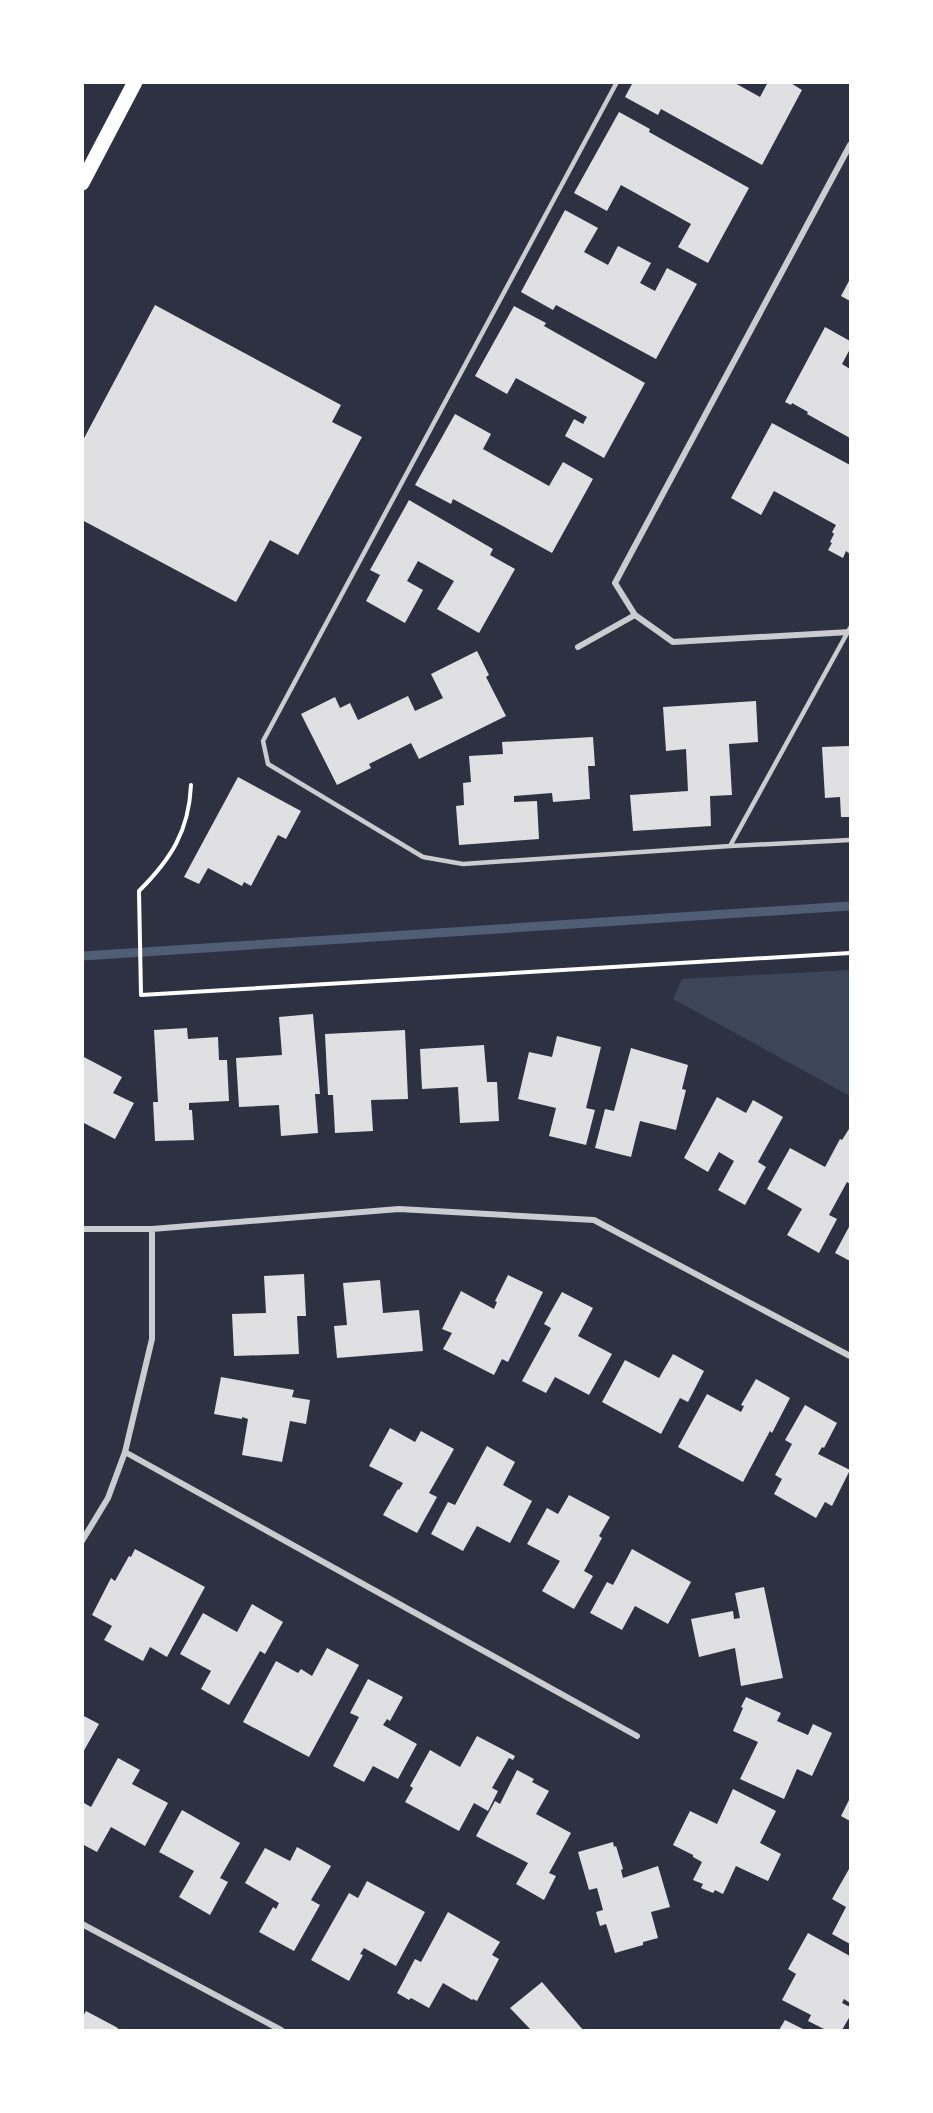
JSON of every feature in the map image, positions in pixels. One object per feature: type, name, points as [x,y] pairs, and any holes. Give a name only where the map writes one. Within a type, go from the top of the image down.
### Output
[{"type":"main road","points":[[82,183],[135,82]]},
{"type":"street","points":[[850,145],[615,583],[635,615],[673,642],[850,631]]},
{"type":"street","points":[[578,647],[635,615]]},
{"type":"street","points":[[82,1229],[152,1228],[399,1209],[594,1220],[850,1356]]},
{"type":"street","points":[[82,1540],[108,1498],[125,1452],[152,1339],[152,1228]]},
{"type":"street","points":[[125,1452],[637,1736]]},
{"type":"street","points":[[82,1924],[281,2031]]},
{"type":"lane","points":[[617,82],[262,741],[268,764],[423,857],[463,864],[850,840]]},
{"type":"lane","points":[[730,846],[850,631]]},
{"type":"path","points":[[191,785],[185,827],[160,870],[139,891],[141,995],[850,953]]},
{"type":"shaded area","points":[[850,970],[850,1096],[673,999],[682,979]]},
{"type":"building","points":[[633,82],[733,82],[760,97],[768,82],[789,82],[802,90],[762,165],[661,109],[658,115],[625,97]]},
{"type":"building","points":[[619,112],[650,129],[649,132],[749,188],[708,263],[678,247],[691,224],[621,185],[607,211],[574,193]]},
{"type":"building","points":[[565,210],[598,228],[584,252],[608,265],[618,246],[651,263],[640,283],[655,291],[667,268],[697,284],[656,359],[556,305],[553,310],[521,292]]},
{"type":"building","points":[[850,279],[850,301],[841,296]]},
{"type":"building","points":[[155,305],[341,405],[332,422],[362,437],[298,555],[270,540],[236,602],[82,520],[82,442]]},
{"type":"building","points":[[514,306],[546,323],[544,326],[645,383],[604,458],[565,436],[574,419],[583,424],[587,417],[516,378],[507,394],[475,376]]},
{"type":"building","points":[[825,327],[850,341],[850,349],[842,364],[850,369],[850,438],[792,403],[791,405],[785,402]]},
{"type":"building","points":[[455,414],[491,434],[483,449],[549,486],[563,462],[593,479],[552,553],[453,499],[451,504],[415,485]]},
{"type":"building","points":[[772,423],[850,465],[850,554],[846,551],[843,558],[828,550],[836,525],[774,491],[761,515],[731,498]]},
{"type":"building","points":[[409,500],[493,549],[490,555],[515,569],[479,633],[437,609],[454,581],[418,561],[407,581],[423,590],[405,623],[366,601],[380,575],[370,570]]},
{"type":"building","points":[[477,651],[489,675],[486,677],[506,716],[419,759],[411,743],[369,764],[371,768],[337,785],[301,714],[335,697],[340,708],[350,703],[358,720],[408,696],[415,711],[443,698],[431,674]]},
{"type":"building","points":[[756,701],[758,742],[729,744],[732,795],[710,796],[711,826],[633,831],[630,795],[688,791],[686,749],[666,751],[663,707]]},
{"type":"building","points":[[593,737],[595,766],[588,766],[590,799],[553,802],[552,793],[514,796],[514,802],[537,801],[539,839],[459,845],[456,806],[464,805],[463,783],[471,782],[469,756],[503,754],[502,742]]},
{"type":"building","points":[[849,746],[850,817],[841,817],[840,797],[825,798],[822,747]]},
{"type":"building","points":[[238,777],[301,811],[286,839],[278,835],[251,886],[244,882],[242,886],[208,868],[199,884],[184,877]]},
{"type":"building","points":[[313,1014],[320,1094],[315,1094],[318,1133],[281,1136],[279,1105],[239,1107],[236,1058],[282,1055],[279,1017]]},
{"type":"building","points":[[187,1028],[188,1039],[218,1037],[219,1060],[227,1060],[229,1101],[189,1103],[189,1110],[192,1110],[194,1140],[155,1141],[153,1102],[158,1102],[154,1030]]},
{"type":"building","points":[[405,1030],[408,1099],[371,1100],[373,1131],[335,1133],[333,1095],[328,1095],[325,1034]]},
{"type":"building","points":[[557,1036],[601,1047],[586,1108],[595,1110],[586,1145],[549,1136],[556,1108],[518,1099],[529,1052],[552,1057]]},
{"type":"building","points":[[484,1045],[487,1082],[497,1082],[499,1121],[460,1123],[458,1087],[422,1089],[420,1049]]},
{"type":"building","points":[[631,1048],[688,1065],[682,1089],[686,1090],[676,1130],[640,1121],[631,1157],[595,1148],[605,1109],[614,1111]]},
{"type":"building","points":[[82,1056],[122,1077],[113,1093],[134,1103],[115,1139],[82,1122]]},
{"type":"building","points":[[717,1097],[746,1113],[753,1100],[783,1117],[758,1162],[766,1167],[745,1205],[718,1190],[734,1161],[719,1152],[708,1172],[684,1158]]},
{"type":"building","points":[[849,1129],[850,1184],[847,1182],[829,1215],[837,1219],[819,1253],[787,1235],[802,1209],[767,1189],[790,1148],[825,1167],[840,1139],[842,1140]]},
{"type":"building","points":[[850,1225],[850,1261],[835,1253]]},
{"type":"building","points":[[304,1274],[306,1316],[297,1316],[299,1354],[234,1356],[232,1314],[266,1313],[264,1276]]},
{"type":"building","points":[[508,1275],[543,1292],[508,1362],[502,1359],[494,1375],[443,1349],[452,1333],[442,1329],[461,1291],[494,1309],[497,1302],[495,1301]]},
{"type":"building","points":[[380,1280],[383,1313],[419,1310],[423,1351],[337,1358],[334,1326],[347,1325],[343,1283]]},
{"type":"building","points":[[562,1292],[593,1308],[578,1336],[612,1354],[589,1395],[555,1377],[546,1393],[522,1381],[551,1328],[544,1324]]},
{"type":"building","points":[[673,1354],[704,1371],[688,1402],[680,1398],[661,1434],[602,1402],[625,1360],[659,1378]]},
{"type":"building","points":[[221,1377],[294,1390],[292,1397],[310,1400],[306,1424],[290,1421],[282,1462],[242,1455],[248,1419],[214,1414]]},
{"type":"building","points":[[756,1379],[790,1398],[743,1482],[678,1447],[707,1394],[741,1412],[744,1406],[741,1405]]},
{"type":"building","points":[[805,1405],[837,1423],[824,1448],[822,1447],[818,1454],[850,1470],[832,1506],[825,1502],[816,1518],[774,1494],[782,1479],[775,1475],[792,1444],[785,1440]]},
{"type":"building","points":[[390,1428],[415,1442],[421,1431],[454,1449],[429,1493],[437,1497],[417,1533],[383,1515],[403,1483],[369,1466]]},
{"type":"building","points":[[487,1446],[515,1462],[503,1485],[532,1501],[510,1543],[477,1526],[463,1551],[431,1534],[448,1502],[455,1505]]},
{"type":"building","points":[[569,1495],[610,1517],[599,1536],[602,1538],[584,1571],[593,1576],[574,1609],[542,1591],[560,1561],[527,1544],[547,1508],[558,1514]]},
{"type":"building","points":[[135,1549],[205,1587],[167,1657],[150,1647],[143,1661],[104,1640],[112,1626],[92,1615],[111,1578],[115,1581]]},
{"type":"building","points":[[632,1549],[691,1582],[668,1624],[635,1606],[622,1630],[590,1613],[607,1582],[613,1585]]},
{"type":"building","points":[[764,1587],[783,1678],[741,1686],[735,1648],[699,1657],[691,1619],[733,1611],[734,1619],[740,1618],[735,1593]]},
{"type":"building","points":[[252,1604],[283,1622],[265,1654],[260,1651],[229,1705],[201,1689],[211,1671],[180,1654],[203,1613],[237,1632]]},
{"type":"building","points":[[327,1648],[359,1665],[309,1757],[243,1722],[276,1661],[298,1673],[301,1669],[312,1676]]},
{"type":"building","points":[[368,1679],[403,1697],[390,1721],[387,1719],[383,1725],[417,1744],[398,1779],[373,1766],[364,1782],[333,1766],[359,1717],[350,1713]]},
{"type":"building","points":[[746,1697],[781,1713],[777,1721],[808,1735],[813,1724],[832,1733],[812,1776],[797,1769],[784,1799],[740,1779],[758,1742],[733,1731]]},
{"type":"building","points":[[82,1715],[99,1724],[82,1754]]},
{"type":"building","points":[[477,1736],[515,1756],[513,1760],[509,1758],[492,1788],[498,1791],[488,1811],[474,1803],[459,1831],[405,1802],[413,1788],[410,1786],[430,1750],[460,1767]]},
{"type":"building","points":[[118,1758],[140,1770],[132,1784],[168,1803],[145,1846],[111,1827],[97,1852],[82,1844],[82,1806],[84,1803],[91,1807]]},
{"type":"building","points":[[517,1770],[534,1779],[532,1782],[549,1791],[536,1814],[571,1833],[549,1873],[556,1876],[544,1900],[516,1884],[528,1863],[476,1836],[495,1801],[500,1804]]},
{"type":"building","points":[[733,1789],[776,1811],[760,1843],[781,1854],[768,1881],[736,1866],[723,1894],[715,1890],[713,1893],[701,1888],[703,1884],[693,1880],[702,1862],[673,1845],[690,1811],[717,1824]]},
{"type":"building","points":[[850,1798],[850,1821],[841,1816]]},
{"type":"building","points":[[182,1810],[240,1843],[220,1878],[228,1882],[210,1915],[179,1897],[194,1871],[159,1852]]},
{"type":"building","points":[[613,1842],[623,1869],[621,1870],[623,1878],[658,1866],[670,1907],[651,1912],[658,1938],[615,1953],[606,1924],[600,1926],[596,1912],[603,1910],[597,1888],[589,1890],[578,1852]]},
{"type":"building","points":[[297,1847],[331,1866],[311,1900],[320,1905],[294,1951],[259,1932],[273,1907],[276,1909],[279,1903],[245,1883],[265,1848],[290,1861]]},
{"type":"building","points":[[849,1869],[850,1944],[832,1934],[846,1907],[832,1899]]},
{"type":"building","points":[[367,1881],[425,1912],[396,1966],[364,1948],[360,1954],[363,1955],[349,1981],[311,1960],[349,1893],[358,1898]]},
{"type":"building","points":[[448,1912],[500,1942],[492,1955],[499,1959],[477,2001],[443,1983],[429,2008],[397,1993],[415,1959],[421,1962]]},
{"type":"building","points":[[808,1933],[850,1956],[850,2003],[844,1999],[842,2003],[850,2007],[850,2016],[842,2030],[826,2030],[808,2021],[811,2015],[782,2000],[796,1974],[788,1969]]},
{"type":"building","points":[[542,1982],[583,2030],[531,2030],[510,2008]]},
{"type":"building","points":[[86,2011],[118,2028],[117,2030],[82,2030],[82,2018]]},
{"type":"building","points":[[785,2020],[805,2030],[779,2030]]},
{"type":"waterway","points":[[82,956],[850,906]]}]
